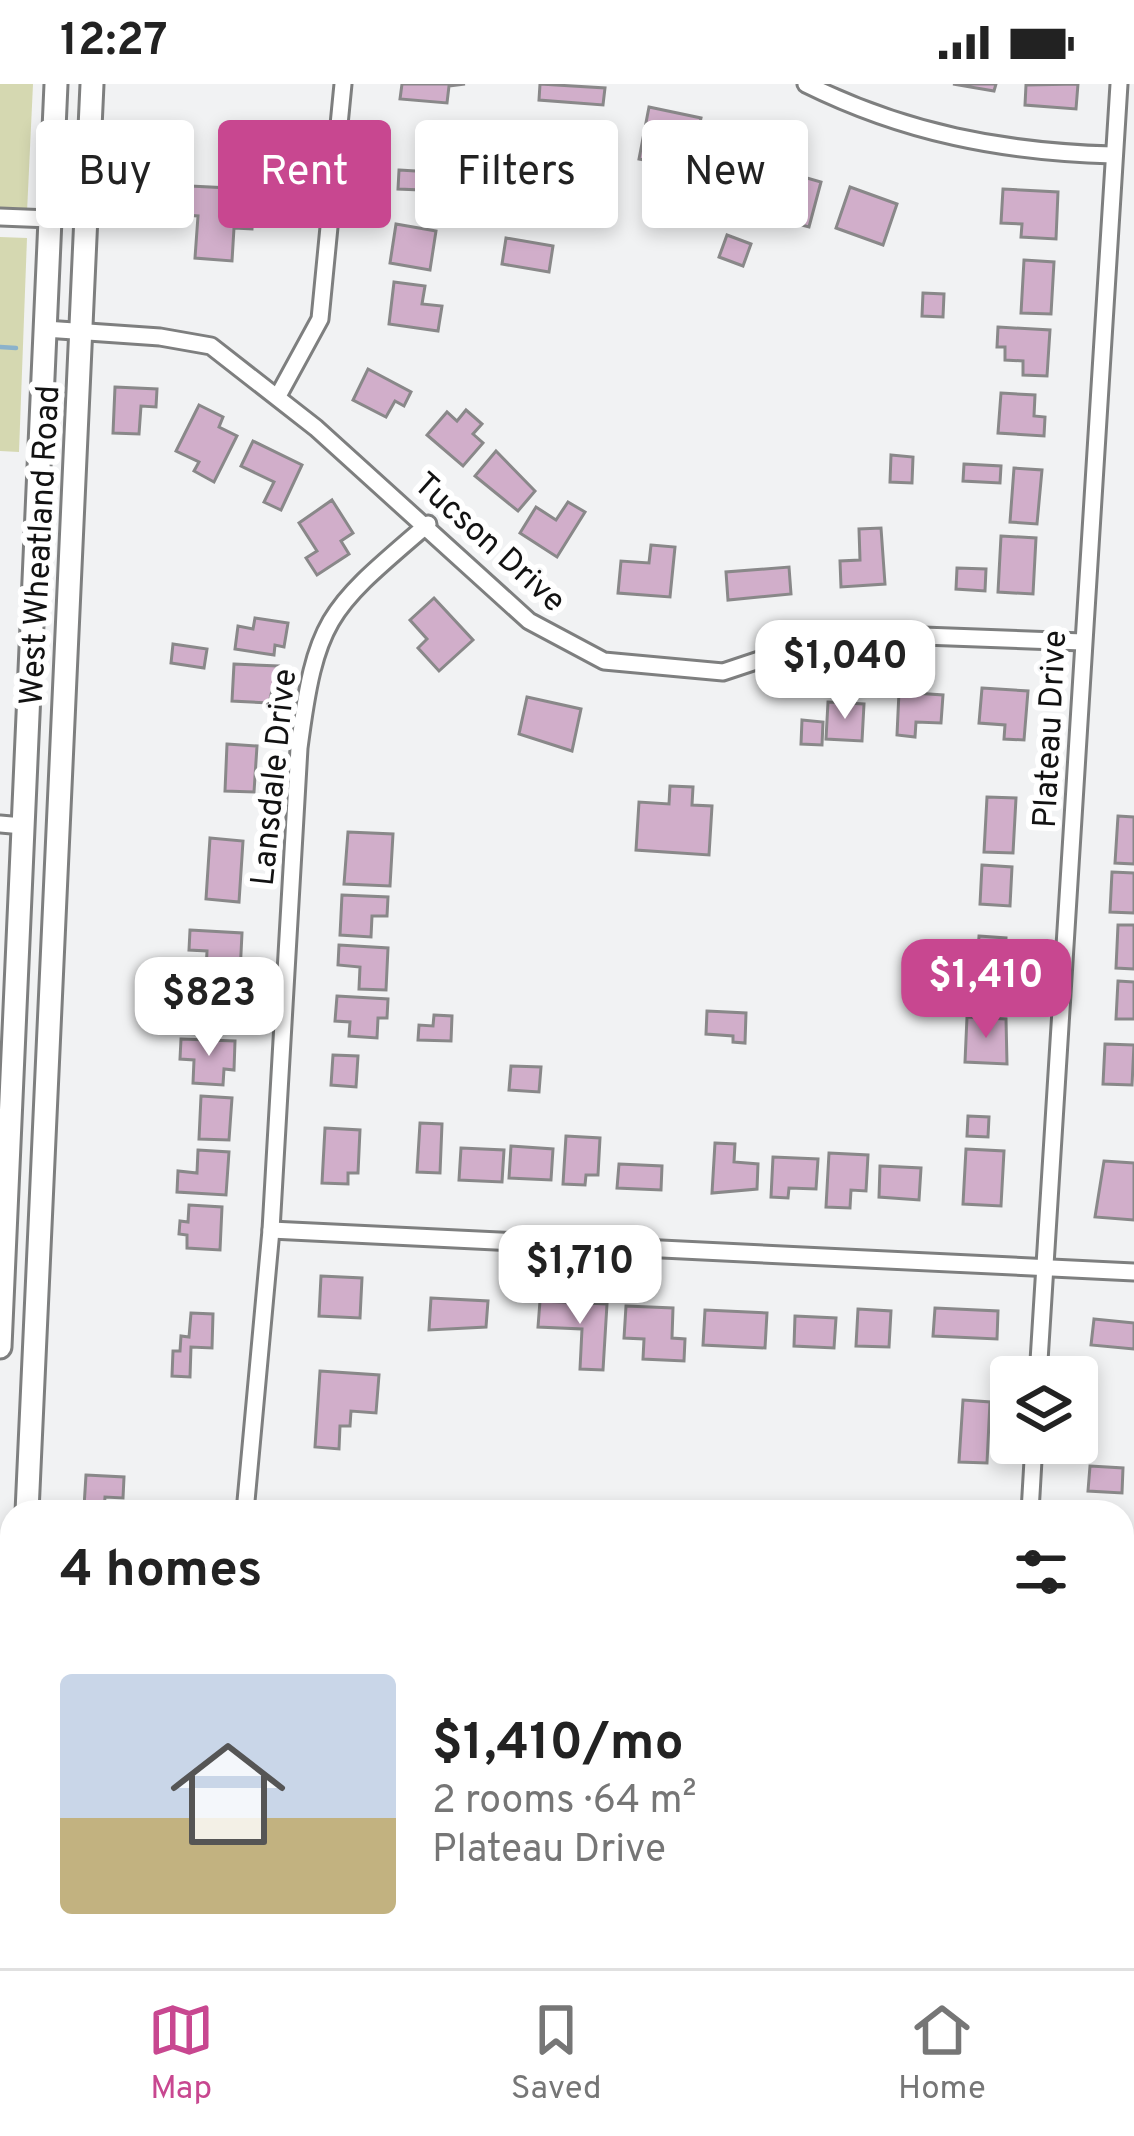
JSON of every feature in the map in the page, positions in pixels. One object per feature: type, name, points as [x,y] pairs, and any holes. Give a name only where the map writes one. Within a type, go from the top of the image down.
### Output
[{"type":"main road","name":"West Wheatland Road","points":[[54,120],[56,84]]},
{"type":"main road","name":"West Wheatland Road","points":[[28,1500],[92,84]]},
{"type":"main road","name":"West Wheatland Road","points":[[0,1347],[12,825],[50,228]]},
{"type":"street","points":[[278,396],[320,319],[344,84]]},
{"type":"street","points":[[806,84],[864,112],[923,132],[1044,153],[1113,155]]},
{"type":"street","name":"Plateau Drive","points":[[1039,1356],[1119,84]]},
{"type":"street","points":[[0,217],[36,219]]},
{"type":"street","name":"Tucson Drive","points":[[45,329],[211,346],[278,396],[428,524],[529,621],[604,661],[723,672],[798,647],[858,640],[923,635],[1083,642]]},
{"type":"street","name":"Lansdale Drive","points":[[246,1500],[271,1230],[299,748],[308,677],[329,617],[428,524]]},
{"type":"street","points":[[271,1230],[1134,1272]]},
{"type":"street","points":[[1031,1500],[1033,1464]]},
{"type":"green space","points":[[0,84],[33,84],[27,212],[0,211]]},
{"type":"green space","points":[[0,237],[27,238],[19,452],[0,451]]},
{"type":"building","points":[[402,84],[465,84],[449,86],[447,103],[400,99]]},
{"type":"building","points":[[540,84],[605,88],[603,105],[539,100]]},
{"type":"building","points":[[953,84],[996,84],[994,91]]},
{"type":"building","points":[[1078,84],[1076,109],[1025,105],[1026,85]]},
{"type":"building","points":[[649,107],[701,118],[701,120],[646,120]]},
{"type":"building","points":[[399,170],[415,171],[415,190],[398,189]]},
{"type":"building","points":[[808,178],[821,182],[808,227]]},
{"type":"building","points":[[194,186],[218,187],[218,228],[234,228],[232,261],[195,258],[198,216],[194,216]]},
{"type":"building","points":[[850,187],[897,204],[883,245],[836,228]]},
{"type":"building","points":[[1003,189],[1058,192],[1056,239],[1021,237],[1022,224],[1001,223]]},
{"type":"building","points":[[396,224],[436,231],[430,270],[390,263]]},
{"type":"building","points":[[727,235],[751,244],[743,266],[719,257]]},
{"type":"building","points":[[506,238],[553,246],[549,272],[502,264]]},
{"type":"building","points":[[1024,260],[1054,262],[1051,314],[1021,313]]},
{"type":"building","points":[[394,282],[425,286],[422,304],[442,306],[438,331],[389,324]]},
{"type":"building","points":[[923,293],[944,294],[943,317],[922,316]]},
{"type":"building","points":[[998,327],[1050,330],[1047,376],[1023,375],[1023,361],[1005,360],[1005,347],[997,347]]},
{"type":"building","points":[[368,369],[411,392],[404,406],[395,401],[386,417],[353,400]]},
{"type":"building","points":[[115,387],[157,389],[156,407],[141,406],[139,434],[113,433]]},
{"type":"building","points":[[1001,393],[1035,395],[1034,416],[1045,417],[1044,436],[998,433]]},
{"type":"building","points":[[199,405],[223,417],[219,427],[237,436],[214,482],[194,471],[199,462],[176,451]]},
{"type":"building","points":[[466,410],[482,424],[473,434],[483,443],[463,466],[427,435],[447,412],[457,421]]},
{"type":"building","points":[[253,441],[302,465],[281,510],[264,502],[274,482],[241,466]]},
{"type":"building","points":[[496,451],[535,491],[518,511],[475,476]]},
{"type":"building","points":[[891,455],[913,457],[912,483],[890,482]]},
{"type":"building","points":[[964,464],[1001,466],[1000,483],[963,481]]},
{"type":"building","points":[[1014,468],[1042,470],[1037,524],[1010,522]]},
{"type":"building","points":[[332,500],[353,533],[341,541],[349,554],[317,575],[306,558],[317,551],[299,523]]},
{"type":"building","points":[[568,502],[585,512],[557,557],[520,533],[536,507],[556,520]]},
{"type":"building","points":[[881,528],[885,584],[841,587],[840,561],[860,560],[859,529]]},
{"type":"building","points":[[1001,536],[1036,538],[1033,594],[998,592]]},
{"type":"building","points":[[651,545],[675,547],[670,597],[618,593],[621,561],[649,563]]},
{"type":"building","points":[[789,567],[791,594],[728,600],[726,572]]},
{"type":"building","points":[[957,568],[986,569],[985,591],[956,589]]},
{"type":"building","points":[[434,598],[473,640],[439,671],[418,648],[427,639],[410,620]]},
{"type":"building","points":[[255,618],[288,623],[284,647],[275,645],[274,655],[235,649],[238,626],[253,629]]},
{"type":"building","points":[[173,644],[207,649],[204,668],[171,663]]},
{"type":"building","points":[[234,664],[278,666],[269,703],[232,701]]},
{"type":"building","points":[[982,688],[1028,691],[1024,740],[1004,739],[1005,725],[979,723]]},
{"type":"building","points":[[899,692],[943,695],[941,723],[916,722],[915,737],[897,735]]},
{"type":"building","points":[[527,697],[581,709],[572,751],[519,734]]},
{"type":"building","points":[[828,702],[864,704],[862,741],[826,739]]},
{"type":"building","points":[[802,720],[823,722],[822,745],[801,744]]},
{"type":"building","points":[[227,744],[257,746],[254,792],[225,791]]},
{"type":"building","points":[[670,786],[693,787],[692,805],[712,806],[709,855],[636,850],[639,802],[669,804]]},
{"type":"building","points":[[987,797],[1016,798],[1013,853],[984,852]]},
{"type":"building","points":[[1118,816],[1134,817],[1134,864],[1115,863]]},
{"type":"building","points":[[348,832],[393,834],[390,886],[344,884]]},
{"type":"building","points":[[210,838],[243,841],[239,902],[206,899]]},
{"type":"building","points":[[982,865],[1012,867],[1010,906],[980,904]]},
{"type":"building","points":[[1112,872],[1134,873],[1134,913],[1110,912]]},
{"type":"building","points":[[342,895],[388,897],[387,916],[372,916],[371,937],[340,935]]},
{"type":"building","points":[[1118,925],[1134,925],[1134,969],[1116,968]]},
{"type":"building","points":[[190,930],[242,933],[240,974],[206,972],[207,951],[189,950]]},
{"type":"building","points":[[979,936],[1006,938],[1003,999],[975,997]]},
{"type":"building","points":[[339,945],[388,948],[386,990],[359,989],[360,967],[338,965]]},
{"type":"building","points":[[1118,981],[1134,982],[1134,1019],[1116,1019]]},
{"type":"building","points":[[202,987],[238,988],[236,1029],[188,1026],[189,1004],[201,1005]]},
{"type":"building","points":[[337,996],[388,999],[387,1018],[378,1018],[377,1038],[349,1036],[350,1022],[335,1021]]},
{"type":"building","points":[[707,1011],[746,1013],[745,1043],[733,1042],[733,1036],[706,1034]]},
{"type":"building","points":[[434,1015],[452,1016],[451,1041],[418,1040],[419,1025],[433,1026]]},
{"type":"building","points":[[967,1017],[1006,1019],[1007,1064],[965,1062]]},
{"type":"building","points":[[181,1039],[235,1041],[234,1070],[224,1069],[223,1085],[193,1083],[194,1060],[180,1059]]},
{"type":"building","points":[[1105,1044],[1134,1045],[1132,1085],[1103,1084]]},
{"type":"building","points":[[333,1055],[358,1056],[356,1087],[331,1085]]},
{"type":"building","points":[[511,1066],[541,1067],[539,1092],[509,1090]]},
{"type":"building","points":[[201,1096],[232,1098],[229,1140],[199,1139]]},
{"type":"building","points":[[968,1116],[989,1117],[988,1137],[967,1136]]},
{"type":"building","points":[[420,1123],[442,1124],[440,1173],[417,1172]]},
{"type":"building","points":[[325,1128],[360,1130],[358,1173],[348,1173],[348,1184],[322,1183]]},
{"type":"building","points":[[566,1136],[600,1138],[598,1175],[586,1175],[585,1185],[563,1184]]},
{"type":"building","points":[[715,1143],[735,1144],[734,1162],[758,1164],[757,1189],[712,1193]]},
{"type":"building","points":[[511,1146],[553,1149],[551,1180],[509,1178]]},
{"type":"building","points":[[461,1148],[504,1150],[502,1182],[459,1180]]},
{"type":"building","points":[[966,1149],[1004,1151],[1001,1206],[963,1204]]},
{"type":"building","points":[[198,1150],[229,1152],[226,1195],[177,1192],[178,1171],[197,1173]]},
{"type":"building","points":[[829,1153],[868,1155],[866,1191],[851,1190],[850,1208],[826,1207]]},
{"type":"building","points":[[773,1157],[818,1159],[816,1189],[789,1188],[788,1198],[771,1197]]},
{"type":"building","points":[[1104,1161],[1134,1163],[1134,1220],[1095,1217]]},
{"type":"building","points":[[619,1164],[662,1166],[661,1190],[617,1188]]},
{"type":"building","points":[[880,1166],[921,1168],[919,1200],[879,1197]]},
{"type":"building","points":[[189,1205],[222,1207],[220,1250],[187,1248],[187,1235],[179,1234],[180,1221],[188,1222]]},
{"type":"building","points":[[321,1276],[362,1278],[360,1318],[319,1316]]},
{"type":"building","points":[[431,1298],[488,1301],[486,1327],[429,1330]]},
{"type":"building","points":[[540,1301],[607,1304],[603,1370],[580,1369],[582,1329],[538,1327]]},
{"type":"building","points":[[626,1306],[673,1308],[672,1338],[685,1339],[684,1361],[643,1359],[644,1339],[624,1338]]},
{"type":"building","points":[[935,1308],[998,1311],[997,1339],[933,1336]]},
{"type":"building","points":[[858,1309],[891,1311],[889,1347],[856,1346]]},
{"type":"building","points":[[705,1310],[767,1313],[765,1348],[703,1345]]},
{"type":"building","points":[[191,1313],[213,1314],[212,1348],[191,1347],[190,1377],[172,1376],[173,1351],[180,1351],[181,1336],[189,1337]]},
{"type":"building","points":[[795,1316],[836,1318],[834,1348],[794,1346]]},
{"type":"building","points":[[1094,1319],[1134,1323],[1134,1349],[1091,1345]]},
{"type":"building","points":[[320,1371],[379,1375],[376,1413],[351,1411],[350,1426],[340,1426],[339,1449],[315,1447]]},
{"type":"building","points":[[963,1400],[990,1402],[987,1463],[959,1462]]},
{"type":"building","points":[[1090,1466],[1123,1468],[1122,1493],[1088,1491]]},
{"type":"building","points":[[86,1475],[124,1477],[123,1498],[84,1500]]},
{"type":"waterway","points":[[0,347],[16,348]]}]
